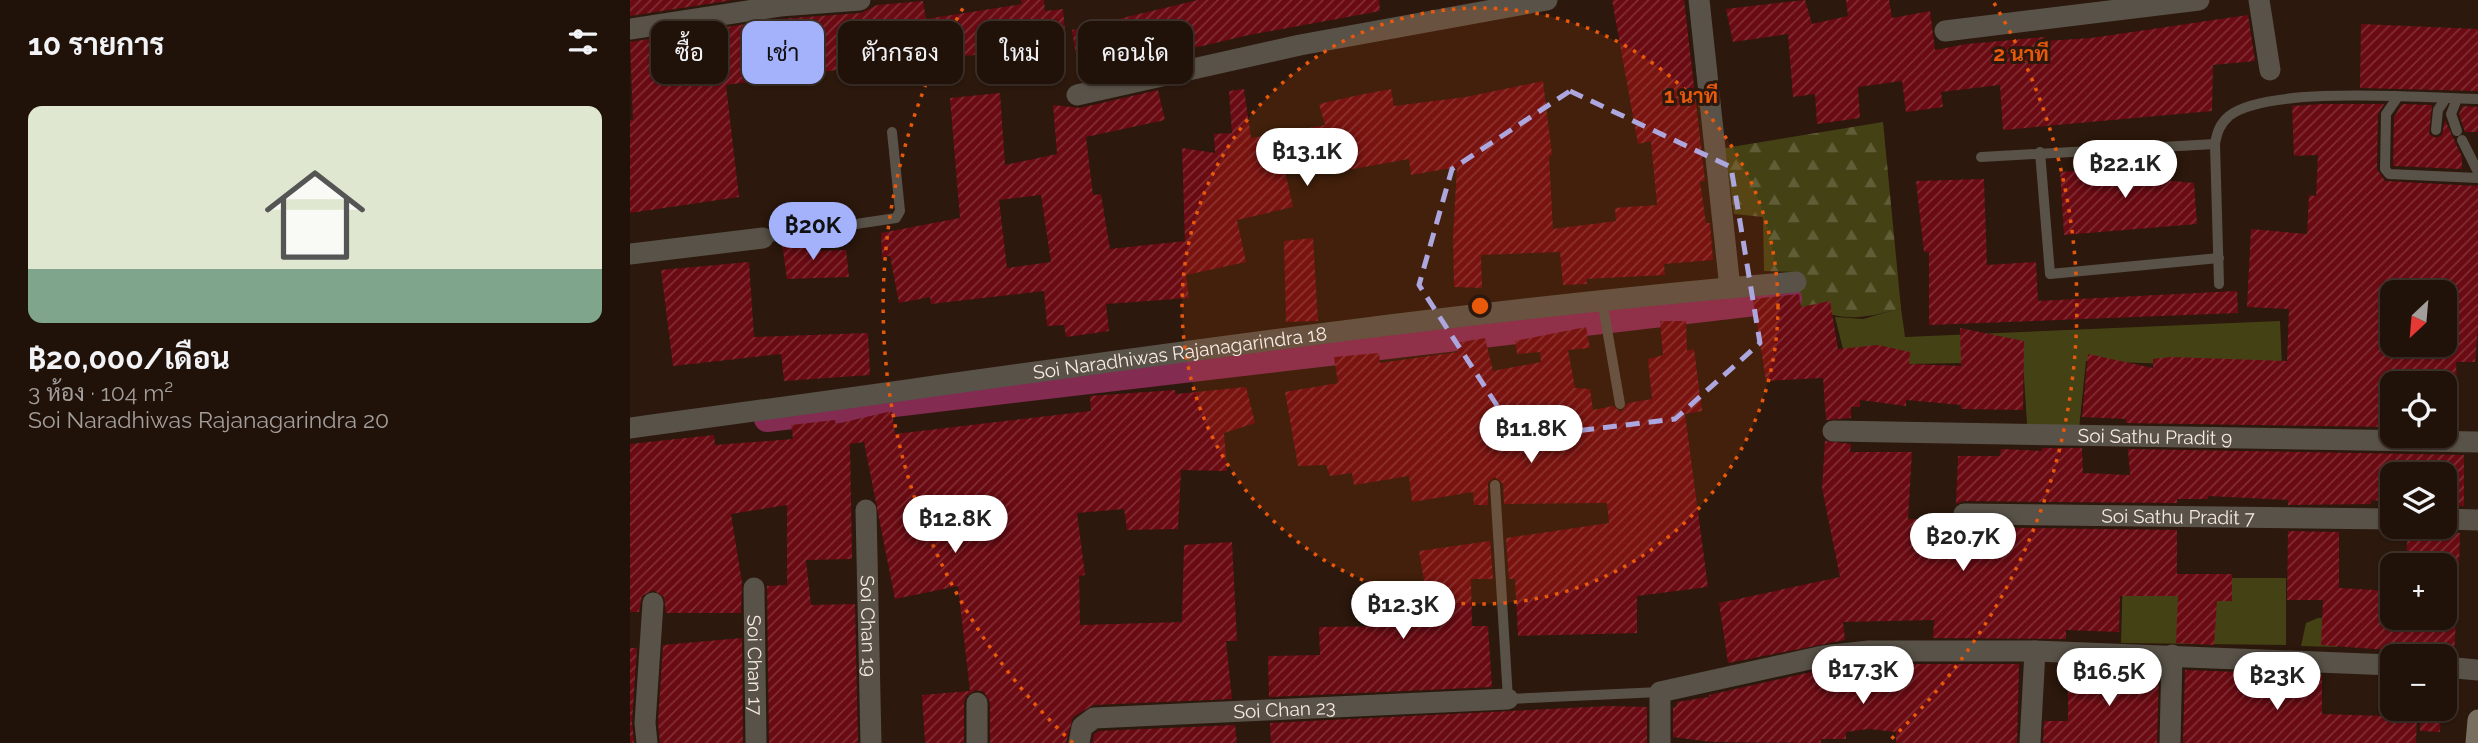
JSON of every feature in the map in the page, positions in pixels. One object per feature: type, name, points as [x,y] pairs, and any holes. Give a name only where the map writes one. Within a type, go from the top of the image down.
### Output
[{"type":"main road","points":[[2476,743],[2478,720]]},
{"type":"street","points":[[630,29],[779,3],[860,0]]},
{"type":"street","points":[[1077,95],[1300,45],[1547,0]]},
{"type":"street","points":[[1699,0],[1730,288]]},
{"type":"street","points":[[1945,31],[2081,7],[2199,0]]},
{"type":"street","points":[[2259,0],[2270,70]]},
{"type":"street","points":[[630,254],[764,237]]},
{"type":"street","name":"Soi Naradhiwas Rajanagarindra 18","points":[[630,428],[1601,299],[1796,282]]},
{"type":"street","name":"Soi Sathu Pradit 9","points":[[1833,431],[2478,442]]},
{"type":"street","name":"Soi Chan 19","points":[[866,510],[871,743]]},
{"type":"street","name":"Soi Sathu Pradit 7","points":[[1964,514],[2380,519]]},
{"type":"street","points":[[2457,519],[2478,520]]},
{"type":"street","name":"Soi Chan 17","points":[[754,588],[756,743]]},
{"type":"street","points":[[647,743],[645,723],[653,603]]},
{"type":"street","points":[[2030,743],[2035,651]]},
{"type":"street","points":[[1660,743],[1660,692],[1849,652],[2035,651],[2380,664]]},
{"type":"street","points":[[2170,743],[2172,655]]},
{"type":"street","points":[[2457,668],[2478,670]]},
{"type":"street","name":"Soi Chan 23","points":[[1079,743],[1082,727],[1094,718],[1508,699]]},
{"type":"street","points":[[977,703],[978,743]]},
{"type":"lane","points":[[2397,98],[2386,114],[2385,169],[2394,177],[2436,173],[2478,178]]},
{"type":"lane","points":[[2436,130],[2438,110],[2451,98]]},
{"type":"lane","points":[[2451,98],[2451,114],[2459,136],[2478,172]]},
{"type":"lane","points":[[2219,284],[2216,144],[2221,124],[2243,108],[2281,99],[2478,99]]},
{"type":"lane","points":[[764,237],[895,218],[900,211],[892,132]]},
{"type":"lane","points":[[1981,157],[2216,144]]},
{"type":"lane","points":[[2040,152],[2050,274],[2219,258]]},
{"type":"lane","points":[[1601,299],[1620,404]]},
{"type":"lane","points":[[1495,485],[1508,699],[1660,692]]},
{"type":"highlighted area","points":[[1570,91],[1731,167],[1760,343],[1675,419],[1518,438],[1419,285],[1452,169]]},
{"type":"green space","points":[[1883,122],[1901,308],[1850,317],[1800,306],[1798,272],[1764,271],[1763,217],[1734,214],[1725,148]]},
{"type":"green space","points":[[1901,308],[1905,337],[2280,321],[2282,368],[2086,361],[2079,429],[2027,424],[2023,362],[1909,364],[1844,353],[1835,317],[1863,319]]},
{"type":"green space","points":[[2123,569],[2178,574],[2178,610],[2232,595],[2232,578],[2286,578],[2286,645],[2121,643]]},
{"type":"green space","points":[[2338,617],[2337,647],[2301,646],[2306,623],[2318,618]]},
{"type":"building","points":[[630,0],[733,0],[630,16]]},
{"type":"building","points":[[1021,0],[1044,0],[1045,11],[1063,9],[1066,42],[1064,21],[977,21],[977,55],[963,56],[963,21],[838,21],[838,70],[824,72],[824,21],[766,21],[861,13],[877,5],[923,1],[926,19],[1022,4]]},
{"type":"building","points":[[1198,0],[1379,0],[1380,11],[1193,48],[1193,21],[1110,21]]},
{"type":"building","points":[[1612,0],[1684,0],[1705,181],[1700,182],[1706,223],[1710,223],[1713,260],[1664,264],[1665,275],[1586,279],[1587,284],[1563,285],[1560,252],[1481,255],[1482,288],[1454,287],[1453,236],[1457,167],[1411,175],[1409,159],[1336,172],[1333,161],[1285,171],[1293,207],[1237,220],[1246,262],[1186,275],[1189,298],[1106,304],[1109,331],[1066,337],[1064,325],[1047,326],[1044,291],[931,304],[930,297],[899,303],[890,256],[882,257],[881,233],[960,218],[950,98],[1000,93],[1005,165],[1057,154],[1053,105],[1080,108],[1158,90],[1165,120],[1086,137],[1093,195],[1101,194],[1110,249],[1185,241],[1182,148],[1215,153],[1214,134],[1232,133],[1229,91],[1244,89],[1251,138],[1325,125],[1319,104],[1359,95],[1391,89],[1394,106],[1466,97],[1543,81],[1552,155],[1549,156],[1553,229],[1616,221],[1615,208],[1657,205],[1651,141],[1638,144]],"holes":[[[1041,195],[1051,262],[1007,268],[999,200]]]},
{"type":"building","points":[[1805,0],[1812,24],[1848,16],[1846,0],[1889,0],[1892,18],[1930,11],[1935,50],[1967,44],[2045,37],[2046,41],[2091,38],[2248,15],[2255,61],[2213,65],[2212,111],[2003,130],[2000,85],[1941,92],[1943,107],[1906,112],[1902,81],[1858,87],[1860,118],[1817,124],[1815,94],[1793,97],[1788,34],[1733,42],[1726,9]]},
{"type":"building","points":[[2361,24],[2478,29],[2478,91],[2360,88]]},
{"type":"building","points":[[742,25],[742,83],[726,85],[739,197],[630,213],[630,120],[633,120],[630,42],[651,39],[651,84],[728,84],[728,27]]},
{"type":"building","points":[[1078,29],[1078,68],[1072,30]]},
{"type":"building","points":[[2384,104],[2378,114],[2377,169],[2385,181],[2478,186],[2478,329],[2475,362],[2456,362],[2456,371],[2380,371],[2380,427],[2126,423],[2126,419],[2082,417],[2088,354],[2153,368],[2153,359],[2171,357],[2287,361],[2289,309],[2247,307],[2251,229],[2307,234],[2309,195],[2316,196],[2318,155],[2294,156],[2292,106]]},
{"type":"building","points":[[2402,104],[2432,105],[2429,134],[2436,138],[2442,135],[2445,120],[2462,157],[2462,169],[2393,166],[2394,117]]},
{"type":"building","points":[[2463,106],[2478,107],[2478,132],[2465,132],[2459,114]]},
{"type":"building","points":[[2163,164],[2162,180],[2194,183],[2197,224],[2064,235],[2060,172]]},
{"type":"building","points":[[1984,179],[1987,265],[2036,262],[2038,301],[2237,291],[2238,313],[1929,325],[1929,252],[1924,252],[1916,181]]},
{"type":"building","points":[[1313,238],[1318,321],[1286,322],[1284,241]]},
{"type":"building","points":[[810,239],[812,251],[846,250],[849,277],[787,279],[782,243]]},
{"type":"building","points":[[749,262],[754,337],[868,333],[870,375],[784,381],[781,354],[673,366],[661,270]]},
{"type":"building","points":[[1799,294],[1801,307],[1830,301],[1838,349],[1878,345],[1910,352],[1909,364],[1961,366],[1960,328],[2024,341],[2023,410],[1961,409],[1961,405],[1906,400],[1906,406],[1860,400],[1860,407],[1851,407],[1851,418],[1826,420],[1823,378],[1766,381],[1753,299]]},
{"type":"building","points":[[1660,321],[1686,321],[1687,351],[1694,349],[1702,411],[1685,414],[1708,587],[1637,596],[1637,633],[1518,636],[1515,579],[1509,579],[1506,538],[1609,523],[1607,503],[1504,504],[1503,484],[1495,477],[1488,482],[1488,505],[1474,505],[1473,492],[1412,502],[1409,476],[1354,485],[1352,473],[1330,476],[1326,465],[1298,466],[1285,392],[1338,383],[1334,357],[1379,353],[1380,363],[1458,352],[1456,343],[1485,338],[1493,371],[1541,362],[1540,352],[1517,354],[1515,341],[1586,327],[1590,348],[1568,350],[1575,388],[1590,389],[1593,410],[1613,406],[1621,412],[1628,403],[1652,399],[1648,359],[1663,355]]},
{"type":"building","points":[[1246,387],[1255,423],[1224,433],[1227,471],[1181,470],[1178,529],[1127,530],[1124,509],[1077,513],[1085,575],[1079,576],[1080,625],[1182,622],[1184,545],[1232,542],[1237,641],[1226,641],[1232,699],[1093,705],[1073,717],[1066,743],[990,743],[990,702],[984,692],[976,690],[966,696],[964,702],[964,743],[925,743],[922,695],[970,691],[958,586],[895,599],[864,442],[850,444],[852,559],[806,560],[811,605],[855,604],[858,743],[769,743],[767,586],[787,585],[787,505],[731,514],[742,583],[741,613],[666,613],[664,597],[653,590],[642,596],[639,612],[630,612],[630,444],[714,435],[715,445],[793,439],[791,425],[835,420],[836,424],[892,411],[895,434],[1091,411],[1090,396],[1175,390],[1176,394]]},
{"type":"building","points":[[1825,441],[1851,444],[1850,452],[1912,452],[1908,519],[1953,521],[1964,527],[2177,530],[2177,574],[2232,574],[2232,601],[2217,601],[2214,645],[2176,643],[2178,596],[2120,596],[2119,632],[2066,630],[2066,639],[1933,638],[1934,620],[1843,622],[1845,640],[1728,663],[1719,603],[1840,577],[1822,488]]},
{"type":"building","points":[[2042,448],[2082,448],[2083,473],[2130,475],[2128,449],[2464,455],[2464,506],[2457,506],[2457,462],[2380,462],[2380,501],[2371,500],[2371,504],[2288,505],[2288,500],[2208,496],[2208,499],[2177,499],[2177,503],[1964,501],[1956,504],[1958,456],[2000,456],[2001,449],[2042,451]]},
{"type":"building","points":[[2288,531],[2339,532],[2339,588],[2380,590],[2380,630],[2455,630],[2455,644],[2380,644],[2380,649],[2321,645],[2323,600],[2287,600]]},
{"type":"building","points":[[2457,533],[2460,533],[2459,565],[2457,553],[2407,553],[2407,539],[2457,539]]},
{"type":"building","points":[[1490,541],[1493,579],[1471,579],[1472,626],[1488,626],[1492,687],[1269,697],[1268,656],[1320,655],[1319,627],[1385,626],[1384,620],[1431,622],[1419,551]]},
{"type":"building","points":[[742,638],[743,743],[660,743],[658,723],[663,645]]},
{"type":"building","points":[[630,648],[637,648],[632,722],[634,743],[630,743]]},
{"type":"building","points":[[1870,664],[2019,664],[2017,743],[1896,743],[1896,732],[1869,729],[1846,732],[1846,739],[1821,739],[1821,743],[1711,742],[1673,737],[1673,707],[1676,707],[1677,702],[1825,669]]},
{"type":"building","points":[[2108,667],[2159,669],[2157,743],[2043,743],[2044,721],[2068,721],[2068,671],[2109,671]]},
{"type":"building","points":[[2185,670],[2322,675],[2322,714],[2380,716],[2380,721],[2417,721],[2416,743],[2183,743]]},
{"type":"building","points":[[1609,706],[1647,707],[1647,743],[1271,743],[1270,723]]},
{"type":"building","points":[[2420,721],[2440,721],[2440,732],[2420,731]]},
{"type":"building","points":[[1235,725],[1237,743],[1092,743],[1094,734],[1099,731]]},
{"type":"waterway","points":[[767,419],[1789,299]]}]
